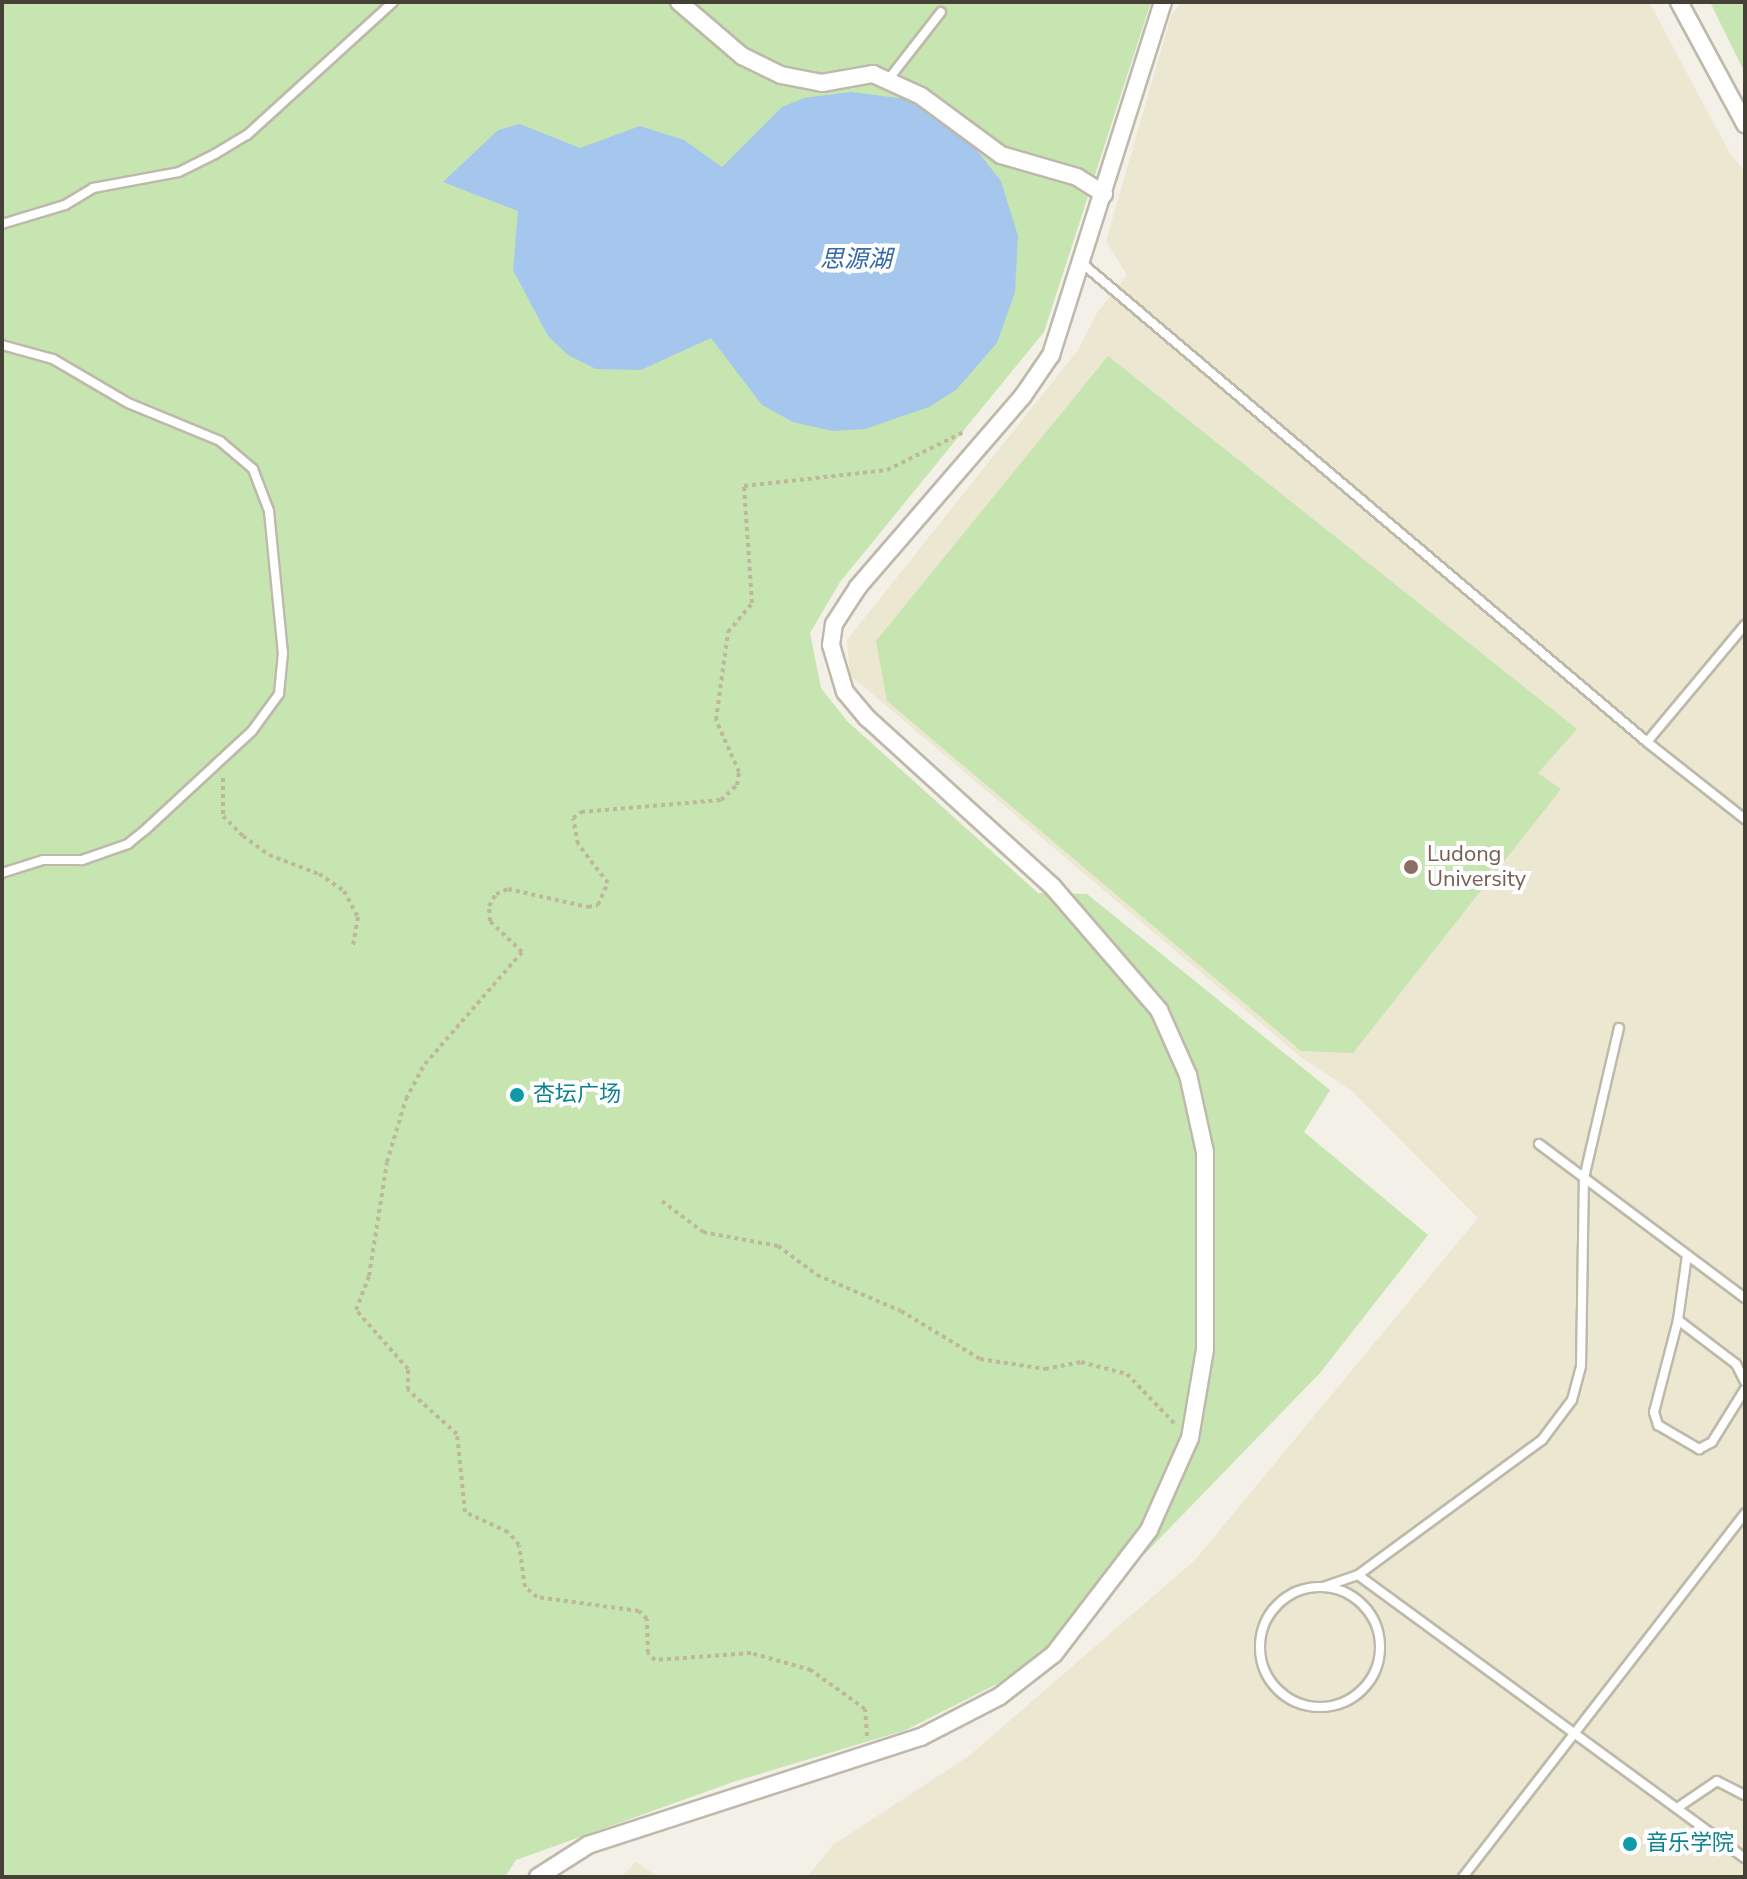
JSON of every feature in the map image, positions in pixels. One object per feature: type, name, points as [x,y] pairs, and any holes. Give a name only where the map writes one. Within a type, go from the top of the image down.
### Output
[{"type":"street","points":[[679,2],[742,56],[781,75],[822,83],[873,74],[955,119],[1001,155],[1077,177],[1104,194]]},
{"type":"street","points":[[538,1877],[588,1845],[921,1737],[1000,1696],[1054,1654],[1149,1530],[1190,1438],[1205,1349],[1205,1152],[1188,1075],[1159,1010],[1053,887],[867,718],[845,692],[832,659],[834,624],[858,587],[1023,396],[1051,355],[1083,264],[1163,2]]},
{"type":"street","points":[[1679,2],[1745,124]]},
{"type":"lane","points":[[2,224],[65,205],[93,188],[179,172],[215,154],[247,135],[393,2]]},
{"type":"lane","points":[[888,81],[941,12]]},
{"type":"lane","points":[[1083,264],[1647,742],[1745,819]]},
{"type":"lane","points":[[2,345],[53,359],[128,403],[220,441],[253,469],[269,511],[283,653],[279,694],[223,758],[128,844],[82,860],[43,860],[2,873]]},
{"type":"lane","points":[[1647,742],[1745,625]]},
{"type":"lane","points":[[1323,1587],[1351,1596],[1371,1615],[1380,1657],[1358,1694],[1318,1708],[1279,1691],[1264,1666],[1261,1638],[1283,1601],[1323,1587],[1358,1575],[1542,1440],[1572,1400],[1581,1366],[1584,1178],[1619,1028]]},
{"type":"lane","points":[[1539,1144],[1745,1298]]},
{"type":"lane","points":[[1687,1255],[1678,1320],[1654,1412],[1658,1425],[1699,1449],[1712,1442],[1745,1389]]},
{"type":"lane","points":[[1678,1320],[1736,1364],[1745,1382]]},
{"type":"lane","points":[[1463,1877],[1577,1735],[1745,1514]]},
{"type":"lane","points":[[1358,1575],[1745,1858]]},
{"type":"lane","points":[[1677,1808],[1717,1781],[1745,1795]]},
{"type":"path","points":[[871,1752],[865,1709],[811,1670],[751,1653],[655,1660],[648,1653],[647,1619],[639,1611],[537,1597],[525,1587],[519,1545],[508,1532],[465,1512],[457,1434],[408,1390],[408,1369],[356,1310],[369,1276],[387,1162],[406,1099],[425,1064],[522,952],[490,921],[489,906],[496,894],[508,889],[588,907],[598,905],[608,883],[578,844],[573,818],[581,812],[721,800],[737,785],[739,772],[716,720],[728,632],[752,603],[744,486],[887,470],[970,429]]},
{"type":"path","points":[[223,758],[223,816],[269,855],[319,874],[344,891],[358,917],[353,946]]},
{"type":"path","points":[[662,1201],[703,1232],[778,1246],[817,1275],[901,1311],[980,1359],[1045,1369],[1081,1362],[1127,1374],[1190,1438]]},
{"type":"shaded area","name":"Ludong University","points":[[1182,2],[1649,2],[1729,152],[1745,172],[1745,1877],[807,1877],[833,1845],[969,1756],[1195,1560],[1478,1218],[1352,1091],[1302,1058],[850,675],[847,640],[1078,350],[1097,313],[1127,275],[1106,241],[1171,16]]},
{"type":"shaded area","points":[[636,1862],[658,1877],[621,1877]]},
{"type":"green space","points":[[2,2],[1151,2],[1044,332],[840,582],[810,633],[821,688],[847,721],[1038,893],[1087,894],[1330,1090],[1304,1132],[1428,1235],[1320,1373],[1040,1662],[906,1730],[733,1782],[516,1860],[505,1877],[2,1877]]},
{"type":"green space","points":[[1710,2],[1745,2],[1745,73]]},
{"type":"green space","points":[[1108,356],[1577,729],[1538,773],[1561,789],[1353,1053],[1301,1051],[887,701],[876,641]]},
{"type":"water","name":"思源湖","points":[[851,92],[906,99],[964,134],[1001,181],[1018,236],[1015,292],[997,343],[956,390],[929,407],[865,429],[832,431],[793,422],[762,405],[711,338],[641,370],[596,369],[568,355],[548,336],[513,270],[518,211],[443,182],[498,130],[520,124],[580,148],[640,126],[684,140],[722,167],[782,107],[804,98]]},
{"type":"place","name":"Ludong University","points":[[1411,867]]},
{"type":"place","name":"杏坛广场","points":[[517,1095]]},
{"type":"place","name":"音乐学院","points":[[1630,1844]]}]
